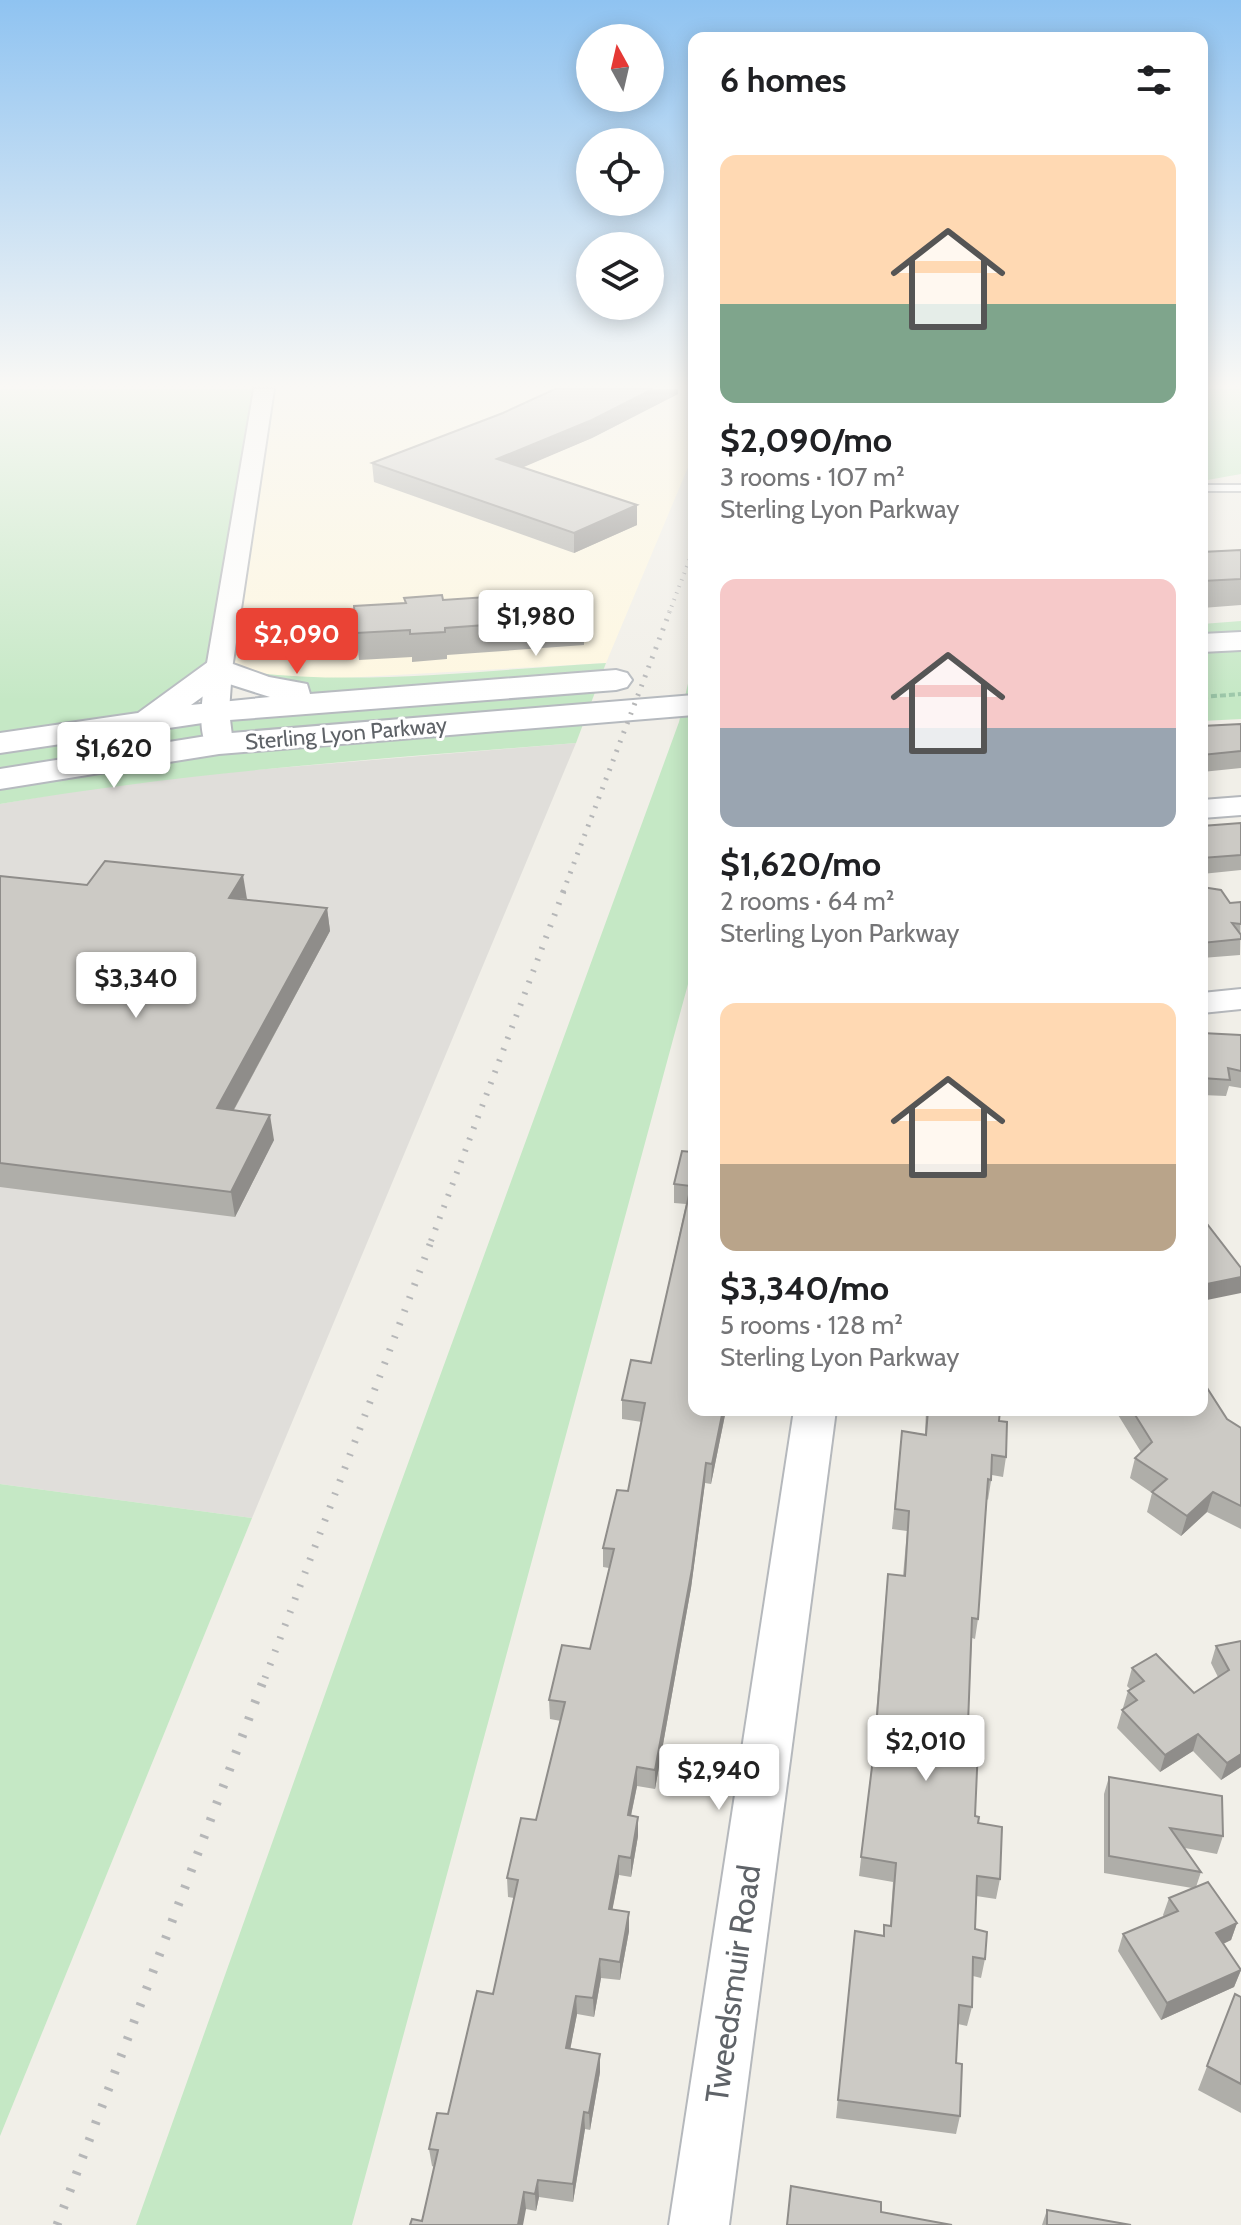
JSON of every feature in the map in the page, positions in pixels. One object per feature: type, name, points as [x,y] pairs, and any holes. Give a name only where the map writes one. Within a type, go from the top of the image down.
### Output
[{"type":"main road","points":[[1208,643],[1241,641]]},
{"type":"main road","points":[[124,723],[159,711],[200,686],[219,669],[266,687],[382,697]]},
{"type":"main road","name":"Sterling Lyon Parkway","points":[[0,779],[218,728],[382,697],[672,676]]},
{"type":"main road","name":"Sterling Lyon Parkway","points":[[0,743],[124,723],[218,728],[688,705]]},
{"type":"street","points":[[218,728],[219,669],[247,493]]},
{"type":"street","points":[[1208,809],[1241,806]]},
{"type":"street","points":[[1208,1002],[1241,999]]},
{"type":"street","name":"Tweedsmuir Road","points":[[699,2225],[814,1416]]},
{"type":"path","points":[[1208,697],[1241,694]]},
{"type":"shaded area","points":[[247,493],[677,493],[606,663],[326,679],[274,677],[219,669]]},
{"type":"shaded area","points":[[576,743],[252,1518],[0,1484],[0,804],[97,787],[229,772]]},
{"type":"green space","points":[[0,493],[248,493],[220,668],[316,677],[364,677],[606,663],[576,743],[215,774],[0,804]],"holes":[[[239,679],[266,687],[321,694],[130,721]]]},
{"type":"green space","points":[[1241,621],[1241,719],[1208,721],[1208,624]]},
{"type":"green space","points":[[688,684],[688,984],[352,2225],[136,2225],[380,1540],[679,722]]},
{"type":"green space","points":[[0,1484],[252,1518],[0,2136]]},
{"type":"building","points":[[458,493],[600,493],[637,505],[574,533]]},
{"type":"building","points":[[1241,550],[1241,579],[1208,581],[1208,552]]},
{"type":"building","points":[[577,591],[584,618],[445,628],[445,632],[356,633],[354,606],[406,603],[404,598],[442,595],[443,600]]},
{"type":"building","points":[[1241,724],[1241,751],[1208,754],[1208,726]]},
{"type":"building","points":[[1241,823],[1241,855],[1208,858],[1208,826]]},
{"type":"building","points":[[105,861],[243,875],[229,898],[327,908],[217,1108],[270,1115],[231,1192],[0,1163],[0,876],[87,885]]},
{"type":"building","points":[[1208,888],[1221,890],[1230,903],[1241,902],[1241,924],[1232,923],[1241,939],[1208,942]]},
{"type":"building","points":[[1208,1033],[1241,1035],[1241,1071],[1228,1068],[1230,1080],[1208,1078]]},
{"type":"building","points":[[682,1151],[688,1152],[688,1186],[674,1184]]},
{"type":"building","points":[[688,1199],[688,1416],[722,1416],[712,1464],[706,1463],[692,1569],[655,1770],[637,1767],[628,1815],[638,1817],[631,1858],[619,1856],[609,1909],[629,1912],[620,1962],[600,1959],[593,1998],[576,1996],[566,2048],[600,2054],[589,2113],[584,2112],[573,2184],[538,2180],[535,2194],[524,2192],[518,2225],[410,2225],[412,2219],[422,2221],[438,2150],[429,2149],[437,2113],[448,2114],[477,1991],[493,1994],[518,1880],[507,1878],[521,1818],[536,1820],[565,1702],[549,1700],[562,1645],[590,1649],[614,1549],[603,1548],[617,1490],[628,1491],[645,1403],[622,1400],[631,1360],[651,1363]]},
{"type":"building","points":[[1208,1225],[1241,1268],[1241,1277],[1208,1284]]},
{"type":"building","points":[[1208,1389],[1227,1419],[1241,1428],[1241,1506],[1213,1492],[1187,1516],[1152,1492],[1167,1479],[1135,1458],[1152,1442],[1136,1416],[1208,1416]]},
{"type":"building","points":[[928,1416],[999,1416],[999,1421],[1007,1422],[1006,1457],[992,1455],[991,1480],[988,1479],[978,1619],[972,1618],[968,1724],[979,1725],[975,1816],[979,1817],[978,1823],[1002,1827],[1000,1879],[977,1876],[975,1929],[987,1932],[985,1959],[973,1957],[972,2007],[959,2005],[956,2063],[962,2064],[960,2116],[838,2100],[855,1931],[884,1936],[884,1925],[891,1926],[896,1863],[861,1857],[875,1742],[888,1574],[905,1576],[909,1511],[895,1509],[902,1431],[926,1435]]},
{"type":"building","points":[[1241,1641],[1241,1754],[1227,1763],[1198,1734],[1165,1755],[1122,1710],[1137,1700],[1128,1691],[1144,1681],[1132,1668],[1156,1654],[1194,1693],[1229,1670],[1216,1646]]},
{"type":"building","points":[[1109,1777],[1222,1796],[1223,1836],[1170,1828],[1201,1872],[1109,1856]]},
{"type":"building","points":[[1208,1882],[1237,1923],[1216,1933],[1241,1970],[1167,2003],[1123,1934],[1178,1911],[1169,1898]]},
{"type":"building","points":[[1235,1994],[1241,1997],[1241,2084],[1207,2066]]},
{"type":"building","points":[[791,2186],[881,2202],[881,2212],[952,2225],[787,2225]]},
{"type":"building","points":[[1047,2210],[1131,2225],[1047,2225]]},
{"type":"railway","points":[[669,613],[688,564]]},
{"type":"railway","points":[[563,892],[670,611]]},
{"type":"railway","points":[[431,1241],[564,890]]},
{"type":"railway","points":[[265,1678],[432,1239]]},
{"type":"railway","points":[[57,2225],[265,1676]]}]
